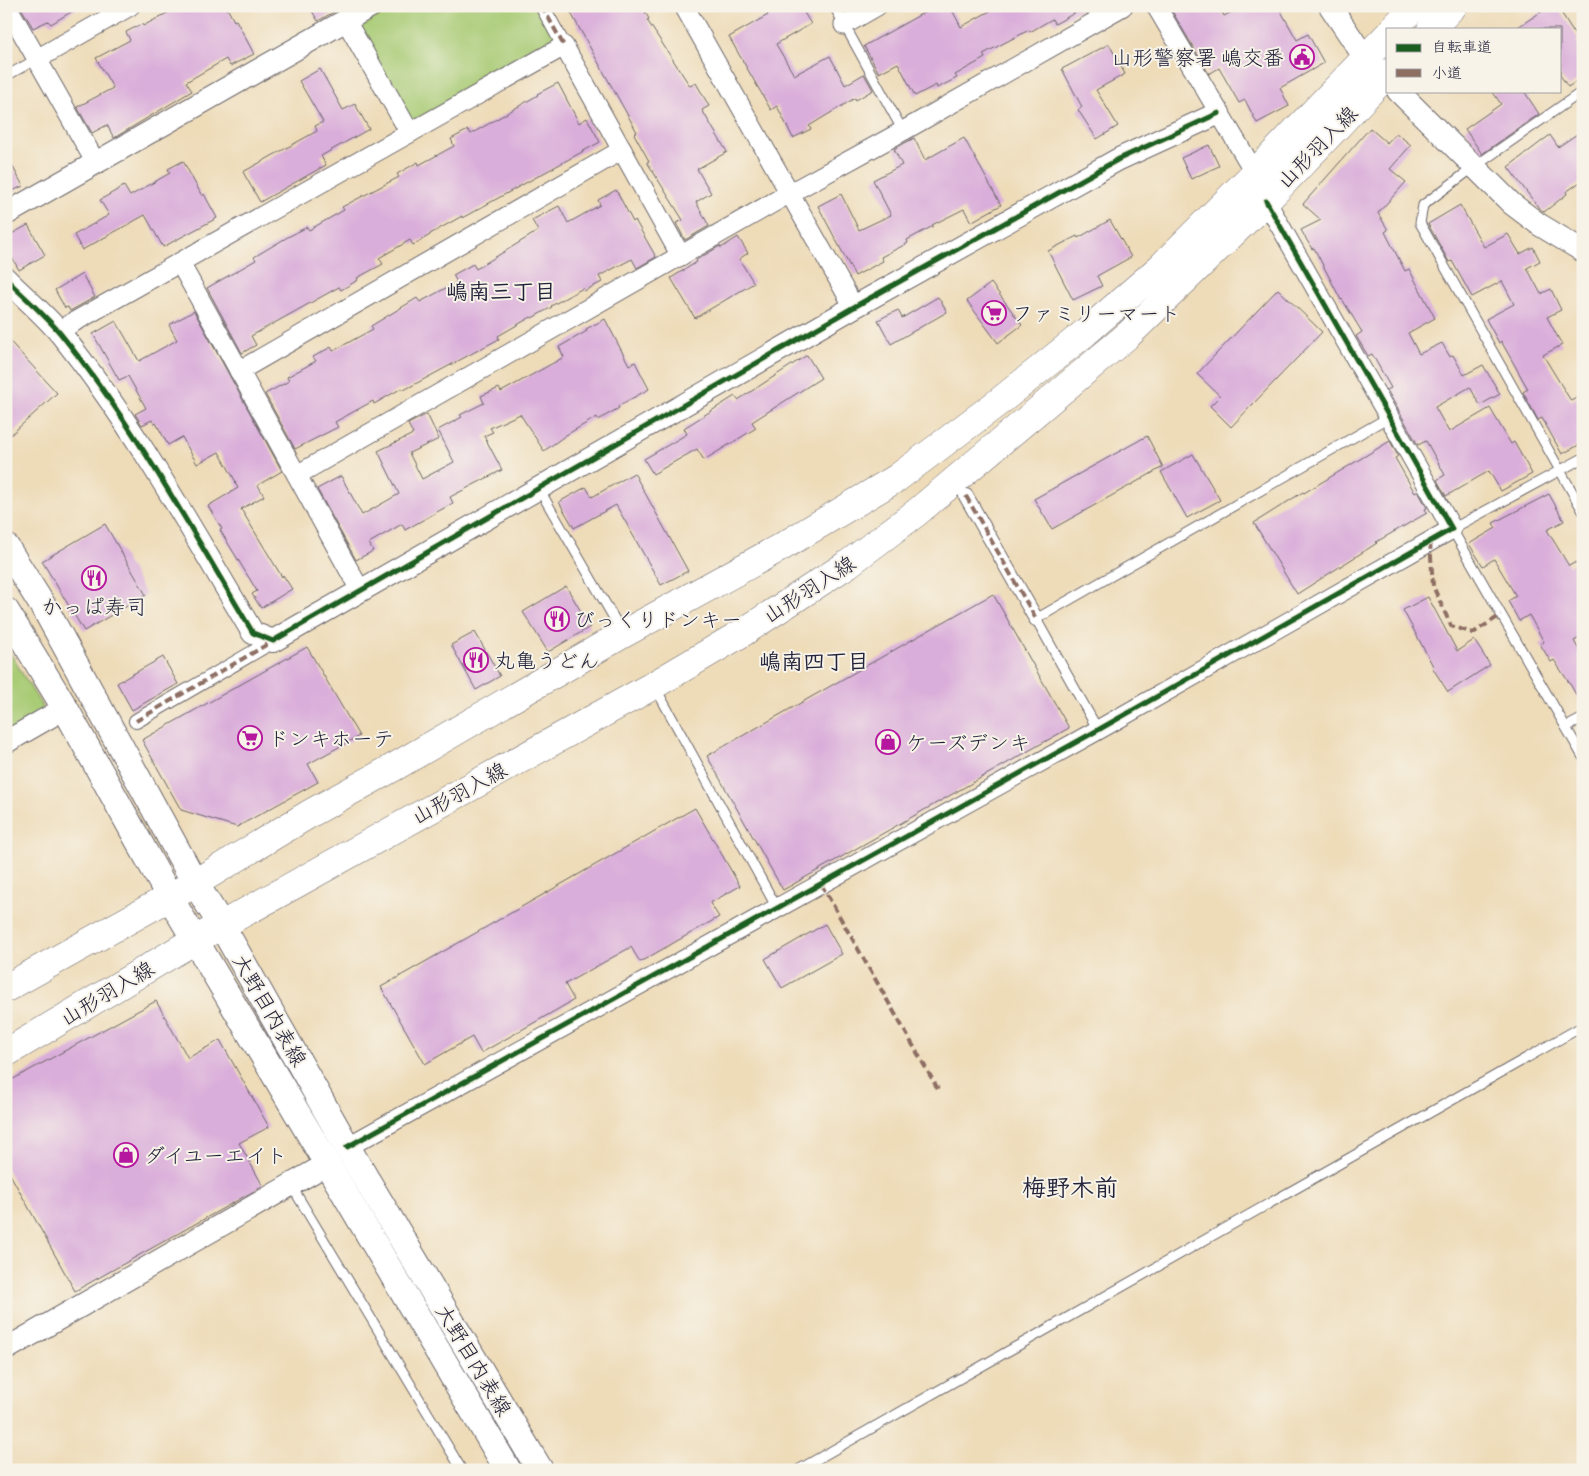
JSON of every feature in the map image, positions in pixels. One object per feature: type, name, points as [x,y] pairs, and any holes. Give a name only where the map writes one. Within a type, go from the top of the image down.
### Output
[{"type":"main road","points":[[1394,28],[1415,6]]},
{"type":"main road","points":[[1432,28],[1453,6]]},
{"type":"main road","name":"山形羽入線","points":[[6,988],[194,882],[623,634],[783,546],[897,478],[1000,401],[1086,332],[1161,267],[1386,37]]},
{"type":"main road","name":"山形羽入線","points":[[6,1053],[195,940],[654,685],[742,633],[848,564],[916,513],[1128,334],[1386,84]]},
{"type":"main road","name":"大野目内表線","points":[[6,547],[48,614],[194,882],[222,926],[347,1147],[540,1470]]},
{"type":"main road","name":"大野目内表線","points":[[6,611],[65,708],[169,896],[508,1470]]},
{"type":"street","points":[[6,6],[96,163]]},
{"type":"street","points":[[37,59],[130,6]]},
{"type":"street","points":[[6,214],[371,6]]},
{"type":"street","points":[[542,6],[681,256]]},
{"type":"street","points":[[684,6],[854,307]]},
{"type":"street","points":[[844,25],[877,6]]},
{"type":"street","points":[[297,475],[790,193],[1123,6]]},
{"type":"street","points":[[1156,6],[1255,173]]},
{"type":"street","points":[[1330,6],[1365,58],[1386,78]]},
{"type":"street","points":[[346,21],[410,133]]},
{"type":"street","points":[[58,331],[564,46]]},
{"type":"street","points":[[1400,92],[1512,204],[1540,226],[1583,251]]},
{"type":"street","points":[[136,721],[360,590],[854,307],[1119,159],[1219,113]]},
{"type":"street","points":[[239,371],[622,150]]},
{"type":"street","points":[[347,1147],[1098,730],[1452,529],[1266,201]]},
{"type":"street","points":[[180,263],[360,590]]},
{"type":"street","points":[[6,279],[58,331],[111,400],[162,479],[253,633],[273,641]]},
{"type":"street","points":[[966,496],[1036,619]]},
{"type":"street","points":[[6,742],[65,708]]},
{"type":"street","points":[[6,1349],[327,1164]]},
{"type":"lane","points":[[834,6],[903,131]]},
{"type":"lane","points":[[6,76],[37,59]]},
{"type":"lane","points":[[1583,91],[1423,205],[1420,223],[1583,511]]},
{"type":"lane","points":[[1098,730],[1036,619],[1389,417]]},
{"type":"lane","points":[[1583,458],[1452,529],[1583,757]]},
{"type":"lane","points":[[538,488],[623,634]]},
{"type":"lane","points":[[654,685],[777,908]]},
{"type":"lane","points":[[1566,727],[1583,718]]},
{"type":"lane","points":[[798,1470],[1583,1026]]},
{"type":"lane","points":[[291,1185],[462,1470]]},
{"type":"green space","points":[[371,6],[542,6],[564,46],[410,133],[346,21]]},
{"type":"green space","points":[[6,646],[49,718],[6,739]]},
{"type":"building","points":[[20,6],[81,6],[51,24],[48,21],[33,28]]},
{"type":"building","points":[[180,6],[226,6],[234,21],[236,20],[254,54],[230,66],[226,59],[186,82],[192,91],[114,138],[107,125],[92,133],[77,107],[113,88],[96,58],[130,40],[126,32],[142,24],[143,26]]},
{"type":"building","points":[[309,6],[344,6],[318,21]]},
{"type":"building","points":[[567,6],[642,6],[649,19],[647,20],[690,86],[696,83],[709,106],[702,110],[727,152],[697,169],[711,193],[696,202],[709,226],[685,240],[676,223],[683,220],[647,162],[649,161],[634,134],[637,132]]},
{"type":"building","points":[[763,6],[800,6],[811,24],[776,44],[794,75],[830,56],[845,85],[864,74],[873,90],[856,100],[855,98],[809,126],[811,129],[793,138],[777,106],[771,110],[729,37],[768,15]]},
{"type":"building","points":[[922,6],[950,6],[961,27],[999,6],[1087,6],[1055,24],[1052,19],[1030,32],[1029,30],[983,54],[985,58],[955,75],[957,78],[937,88],[936,85],[915,96],[898,63],[879,73],[864,46],[925,12]]},
{"type":"building","points":[[1169,6],[1219,6],[1224,16],[1242,6],[1278,6],[1297,40],[1308,34],[1324,63],[1280,88],[1289,106],[1257,123],[1245,100],[1239,103],[1219,68],[1209,74]]},
{"type":"building","points":[[1550,6],[1557,6],[1578,39],[1576,41],[1583,51],[1583,77],[1568,87],[1562,78],[1562,28],[1517,28]]},
{"type":"building","points":[[1109,44],[1125,74],[1096,90],[1118,126],[1097,139],[1078,110],[1082,107],[1062,69]]},
{"type":"building","points":[[320,69],[343,110],[355,104],[369,129],[321,156],[326,165],[260,202],[243,172],[317,131],[315,126],[323,122],[299,81]]},
{"type":"building","points":[[558,83],[579,123],[587,118],[600,142],[462,218],[462,216],[413,245],[410,240],[379,258],[383,264],[357,278],[358,280],[341,290],[339,287],[251,336],[256,345],[242,353],[207,288],[256,260],[254,257],[286,238],[307,227],[309,230],[344,210],[342,207],[399,177],[397,174],[418,162],[419,165],[454,146],[451,139],[468,130],[471,134]]},
{"type":"building","points":[[1493,92],[1525,92],[1539,114],[1482,154],[1465,129],[1501,104]]},
{"type":"building","points":[[1370,128],[1387,143],[1396,133],[1411,145],[1390,169],[1406,182],[1378,213],[1388,230],[1385,232],[1405,271],[1409,269],[1435,318],[1408,333],[1419,354],[1442,343],[1450,357],[1453,355],[1464,375],[1483,365],[1500,394],[1480,405],[1470,387],[1435,407],[1449,432],[1490,408],[1511,444],[1514,442],[1532,474],[1501,491],[1489,471],[1446,496],[1437,480],[1445,475],[1426,441],[1418,445],[1387,390],[1391,388],[1372,354],[1368,356],[1356,336],[1362,332],[1341,300],[1314,248],[1312,249],[1301,230],[1321,220],[1303,204]]},
{"type":"building","points":[[1583,130],[1583,180],[1566,192],[1567,194],[1544,212],[1538,207],[1508,167],[1550,135],[1558,147]]},
{"type":"building","points":[[914,138],[925,160],[964,138],[1001,205],[971,222],[964,209],[907,240],[908,243],[881,257],[883,261],[855,276],[818,206],[841,194],[859,230],[891,215],[873,180],[902,165],[894,149]]},
{"type":"building","points":[[1209,145],[1219,166],[1191,179],[1181,158]]},
{"type":"building","points":[[6,154],[23,186],[6,194]]},
{"type":"building","points":[[183,161],[202,196],[204,194],[217,218],[163,247],[145,215],[82,250],[74,235],[109,215],[100,200],[124,186],[130,196],[170,173],[168,169]]},
{"type":"building","points":[[616,190],[633,222],[635,220],[656,257],[637,268],[632,259],[599,276],[602,282],[584,291],[583,288],[498,336],[499,339],[404,390],[402,388],[374,404],[373,401],[335,422],[338,427],[295,449],[265,394],[289,381],[287,377],[316,361],[313,357],[331,347],[333,351],[373,329],[371,326],[417,298],[420,302],[457,282],[453,275],[473,264],[476,269],[538,231],[532,220],[559,206],[568,223],[600,205],[598,200]]},
{"type":"building","points":[[1460,205],[1484,247],[1508,234],[1520,254],[1533,247],[1540,261],[1527,268],[1541,294],[1551,289],[1561,310],[1547,317],[1562,345],[1543,355],[1571,401],[1583,394],[1583,443],[1562,454],[1542,418],[1538,420],[1523,392],[1528,389],[1501,341],[1499,343],[1486,319],[1514,304],[1502,281],[1472,297],[1452,261],[1449,262],[1428,224]]},
{"type":"building","points":[[1110,220],[1131,257],[1097,276],[1102,286],[1073,300],[1048,251],[1077,236],[1078,238]]},
{"type":"building","points":[[28,225],[45,255],[19,270],[6,247],[6,237]]},
{"type":"building","points":[[738,237],[748,253],[739,259],[754,283],[695,318],[671,278],[697,262],[696,260]]},
{"type":"building","points":[[82,274],[95,297],[70,311],[68,307],[65,308],[55,290]]},
{"type":"building","name":"ファミリーマート","points":[[991,283],[1022,325],[998,343],[967,301]]},
{"type":"building","points":[[1278,289],[1322,332],[1231,427],[1210,406],[1220,396],[1197,374]]},
{"type":"building","points":[[938,297],[947,312],[891,344],[878,320],[898,310],[902,318]]},
{"type":"building","points":[[194,311],[282,471],[258,485],[264,496],[241,509],[282,577],[283,575],[292,589],[261,608],[252,594],[257,591],[220,530],[222,529],[208,506],[238,488],[219,452],[197,464],[182,437],[168,445],[156,423],[154,424],[152,420],[142,425],[135,414],[146,408],[128,376],[119,380],[93,334],[116,321],[139,361],[177,340],[169,325]]},
{"type":"building","points":[[605,319],[629,365],[635,362],[649,389],[618,406],[619,408],[598,420],[597,417],[566,435],[544,451],[520,414],[490,428],[493,432],[484,436],[502,470],[450,497],[453,503],[405,530],[402,524],[369,543],[373,551],[356,560],[317,489],[341,476],[362,515],[399,494],[378,451],[413,434],[408,424],[427,414],[439,439],[409,453],[422,479],[454,462],[438,430],[462,417],[460,415],[484,403],[481,396],[499,388],[501,392],[564,357],[559,347]]},
{"type":"building","points":[[6,337],[57,393],[6,439]]},
{"type":"building","points":[[807,355],[821,378],[752,422],[756,428],[704,460],[697,449],[653,474],[644,459],[687,434],[684,428],[735,396],[738,400]]},
{"type":"building","points":[[1147,436],[1163,467],[1052,529],[1034,499]]},
{"type":"building","points":[[1390,441],[1398,456],[1395,458],[1415,493],[1418,491],[1427,508],[1425,509],[1427,513],[1376,542],[1297,594],[1254,523]]},
{"type":"building","points":[[1193,454],[1220,500],[1187,518],[1161,472]]},
{"type":"building","points":[[634,473],[688,571],[661,585],[616,505],[574,528],[559,502],[586,487],[592,497]]},
{"type":"building","points":[[1549,494],[1564,521],[1547,530],[1569,566],[1576,562],[1583,574],[1583,636],[1574,641],[1583,657],[1583,707],[1554,660],[1551,662],[1540,644],[1544,642],[1529,615],[1519,621],[1508,601],[1516,596],[1494,559],[1483,566],[1469,544],[1496,528],[1493,523]]},
{"type":"building","name":"かっぱ寿司","points":[[105,524],[146,595],[84,631],[42,561]]},
{"type":"building","name":"びっくりドンキー","points":[[566,586],[590,627],[548,652],[523,612]]},
{"type":"building","name":"ケーズデンキ","points":[[993,594],[1069,728],[783,890],[707,756]]},
{"type":"building","points":[[1428,597],[1457,651],[1474,640],[1490,665],[1448,692],[1432,667],[1403,610]]},
{"type":"building","name":"丸亀うどん","points":[[475,632],[500,676],[476,690],[451,645]]},
{"type":"building","name":"ドンキホーテ","points":[[307,647],[359,736],[308,764],[318,782],[237,827],[181,810],[142,740]]},
{"type":"building","points":[[163,657],[178,684],[132,710],[117,683]]},
{"type":"building","points":[[695,808],[740,886],[710,903],[719,917],[640,962],[631,947],[565,984],[574,1000],[481,1053],[472,1037],[425,1064],[381,987]]},
{"type":"building","points":[[825,924],[842,954],[782,988],[765,959]]},
{"type":"building","name":"ダイユーエイト","points":[[156,1001],[188,1058],[220,1040],[269,1127],[239,1143],[263,1186],[75,1291],[6,1167],[6,1083]]},
{"type":"marked path","points":[[542,6],[564,46]]},
{"type":"marked path","points":[[966,496],[1036,619]]},
{"type":"marked path","points":[[1430,542],[1433,586],[1451,626],[1473,633],[1501,615]]},
{"type":"marked path","points":[[136,721],[273,641]]},
{"type":"marked path","points":[[821,884],[939,1091]]},
{"type":"cycle path","points":[[6,279],[54,326],[87,368],[162,480],[253,633],[273,641],[854,307],[1119,159],[1219,113]]},
{"type":"cycle path","points":[[347,1147],[1098,730],[1452,529],[1266,201]]},
{"type":"place","name":"山形警察署 嶋交番","points":[[1302,57]]},
{"type":"place","name":"ファミリーマート","points":[[994,313]]},
{"type":"place","name":"かっぱ寿司","points":[[94,578]]},
{"type":"place","name":"びっくりドンキー","points":[[557,619]]},
{"type":"place","name":"丸亀うどん","points":[[476,660]]},
{"type":"place","name":"ドンキホーテ","points":[[250,738]]},
{"type":"place","name":"ケーズデンキ","points":[[888,742]]},
{"type":"place","name":"ダイユーエイト","points":[[126,1155]]},
{"type":"district","name":"嶋南三丁目","points":[[501,291]]},
{"type":"district","name":"嶋南四丁目","points":[[814,661]]},
{"type":"district","name":"梅野木前","points":[[1070,1187]]}]
